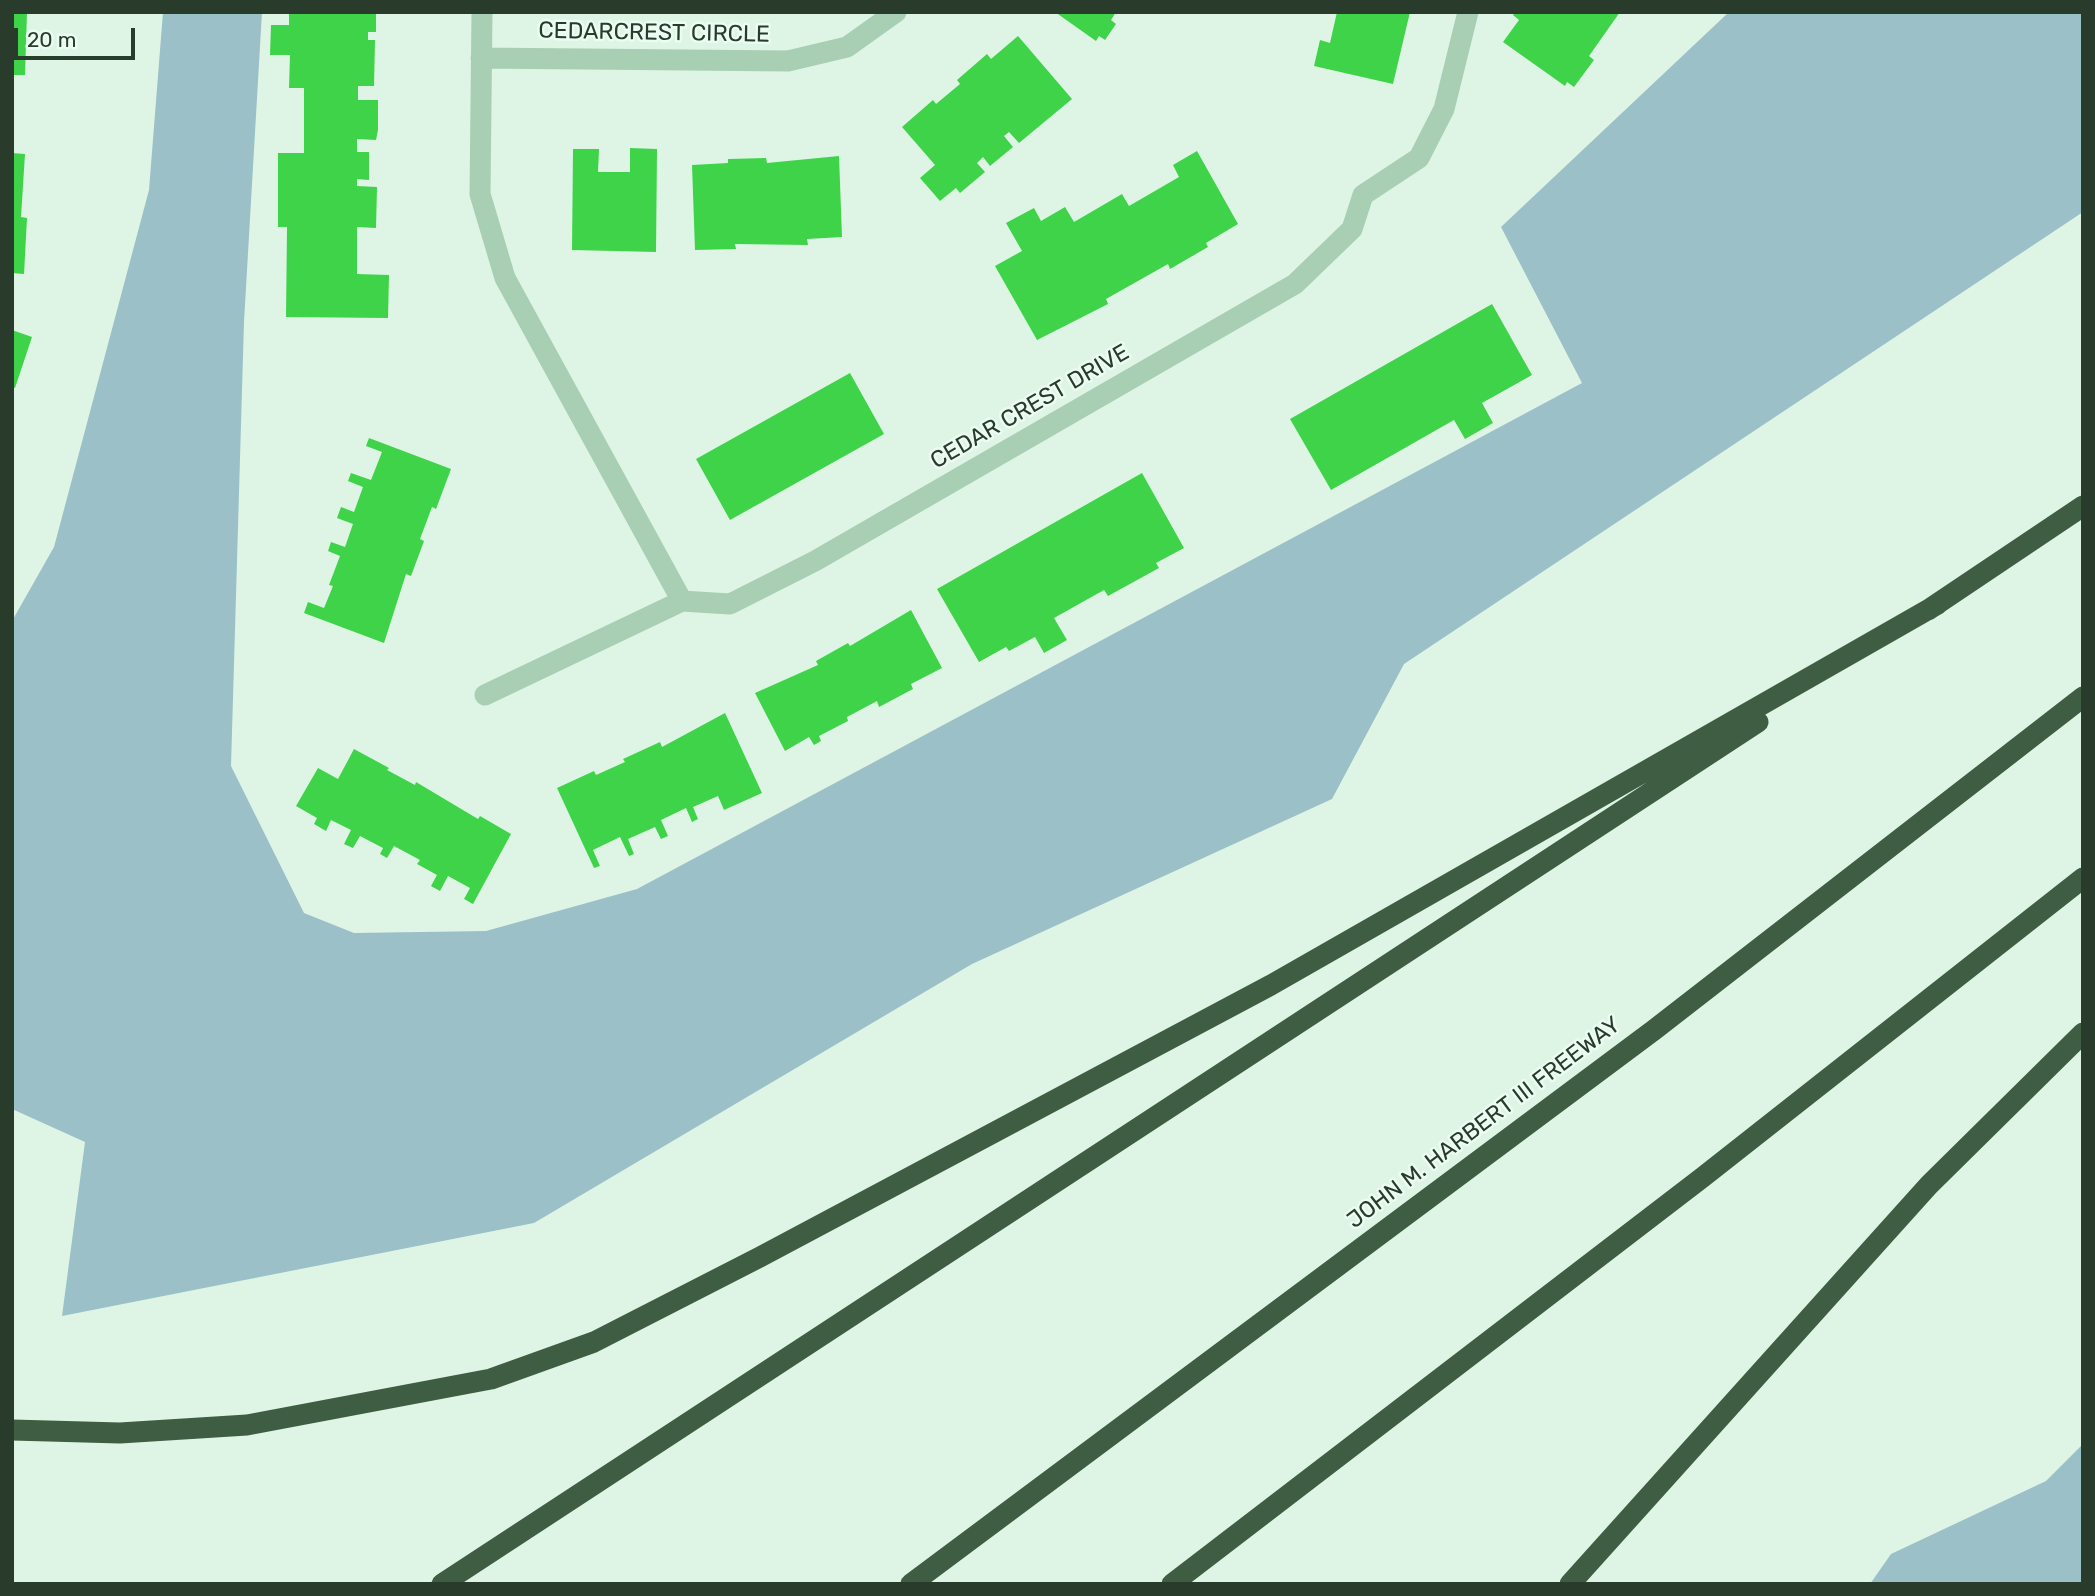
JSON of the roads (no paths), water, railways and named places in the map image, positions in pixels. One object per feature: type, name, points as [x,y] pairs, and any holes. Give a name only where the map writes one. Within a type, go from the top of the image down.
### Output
[{"type":"highway","points":[[442,1584],[1938,604],[2083,506]]},
{"type":"highway","points":[[12,1430],[120,1433],[247,1425],[491,1379],[594,1342],[760,1257],[1271,985],[1938,604]]},
{"type":"highway","name":"JOHN M. HARBERT III FREEWAY","points":[[911,1584],[1654,1030],[2083,697]]},
{"type":"highway","points":[[1172,1584],[1681,1194],[2083,878]]},
{"type":"highway","points":[[1570,1584],[1929,1185],[2083,1033]]},
{"type":"street","points":[[482,12],[480,194],[505,278],[682,601]]},
{"type":"street","name":"CEDARCREST CIRCLE","points":[[481,58],[788,61],[847,47],[896,12]]},
{"type":"street","name":"CEDAR CREST DRIVE","points":[[485,695],[682,601],[730,604],[815,561],[1295,284],[1352,229],[1363,195],[1419,158],[1444,109],[1468,12]]}]
